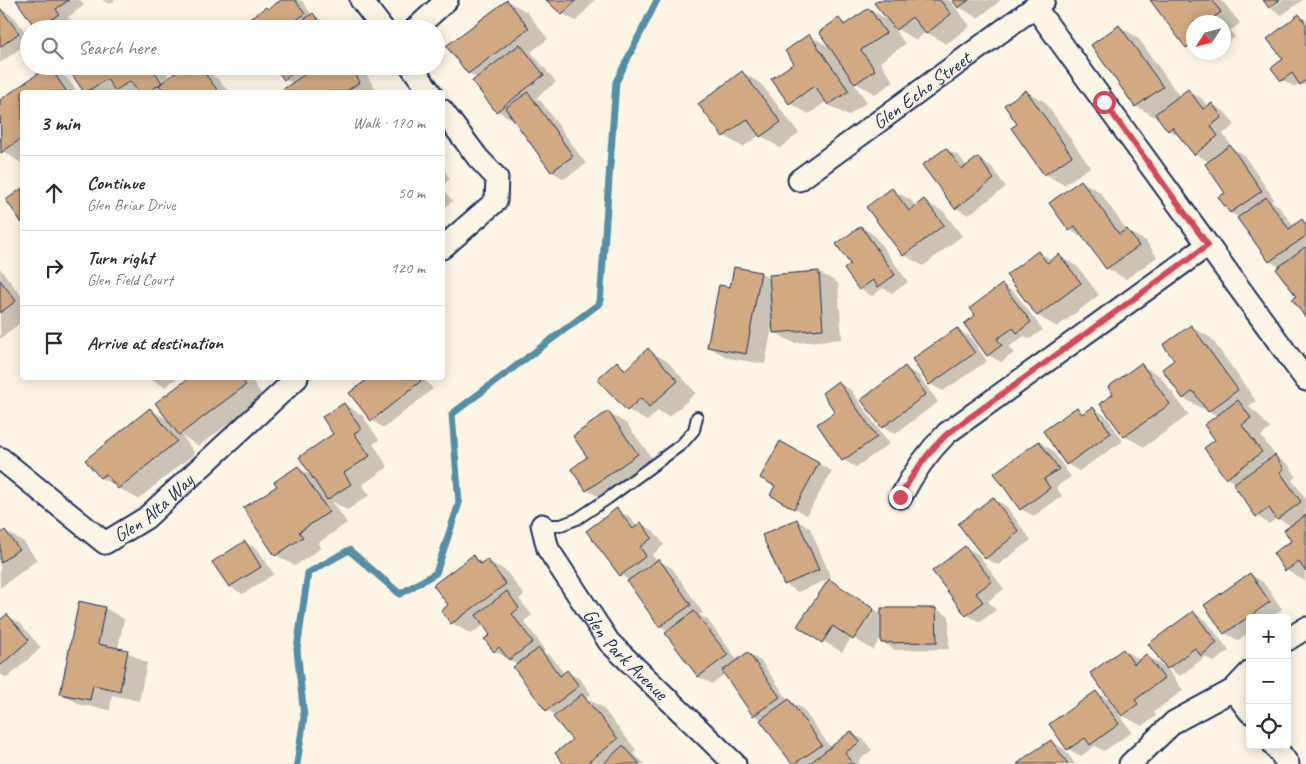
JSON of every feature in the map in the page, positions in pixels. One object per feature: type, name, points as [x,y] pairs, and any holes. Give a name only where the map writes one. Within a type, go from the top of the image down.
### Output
[{"type":"street","points":[[361,0],[376,20]]},
{"type":"street","points":[[425,20],[446,0]]},
{"type":"street","points":[[1040,4],[1208,245],[1306,380]]},
{"type":"street","name":"Glen Echo Street","points":[[799,180],[1040,4]]},
{"type":"street","points":[[418,75],[429,90]]},
{"type":"street","points":[[445,114],[478,158],[497,178],[496,201],[445,245]]},
{"type":"street","points":[[900,497],[922,460],[947,434],[1208,245]]},
{"type":"street","name":"Glen Alta Way","points":[[0,458],[104,543],[146,518],[295,380]]},
{"type":"street","name":"Glen Park Avenue","points":[[542,525],[548,549],[609,642],[735,764]]},
{"type":"street","points":[[1291,637],[1306,628]]},
{"type":"street","points":[[1130,764],[1174,722],[1234,690],[1246,676]]},
{"type":"street","points":[[1234,690],[1246,706]]},
{"type":"street","points":[[1277,749],[1288,764]]},
{"type":"lane","points":[[542,525],[561,525],[577,519],[682,444],[694,430],[697,418]]},
{"type":"building","points":[[16,0],[69,0],[56,9],[59,14],[51,20],[30,20]]},
{"type":"building","points":[[281,0],[295,0],[305,14],[296,20],[248,20],[266,7],[268,9]]},
{"type":"building","points":[[507,0],[529,28],[468,74],[446,46]]},
{"type":"building","points":[[546,0],[576,0],[562,15]]},
{"type":"building","points":[[878,0],[940,0],[951,14],[926,34],[912,17],[896,30],[874,3]]},
{"type":"building","points":[[952,0],[969,0],[958,8]]},
{"type":"building","points":[[1150,0],[1188,0],[1189,2],[1192,0],[1212,0],[1221,12],[1217,15],[1186,15],[1186,48]]},
{"type":"building","points":[[1263,0],[1280,0],[1269,8]]},
{"type":"building","points":[[0,8],[19,33],[0,47]]},
{"type":"building","points":[[869,8],[886,33],[861,50],[875,70],[855,84],[819,32],[839,18],[844,25]]},
{"type":"building","points":[[313,13],[318,20],[303,20]]},
{"type":"building","points":[[1299,14],[1306,24],[1306,80],[1300,85],[1292,73],[1281,81],[1271,68],[1283,59],[1267,39]]},
{"type":"building","points":[[1119,25],[1163,87],[1135,107],[1091,45]]},
{"type":"building","points":[[809,34],[849,91],[828,105],[814,86],[789,104],[771,79],[794,63],[785,51]]},
{"type":"building","points":[[520,44],[544,75],[496,112],[472,81]]},
{"type":"building","points":[[742,71],[781,122],[760,137],[747,119],[723,137],[698,104]]},
{"type":"building","points":[[36,75],[55,75],[66,90],[20,90],[20,139],[1,153],[0,100]]},
{"type":"building","points":[[72,75],[157,75],[162,83],[151,90],[137,90],[130,81],[114,90],[107,79],[89,90],[83,90]]},
{"type":"building","points":[[172,75],[206,75],[217,90],[163,90],[159,85]]},
{"type":"building","points":[[280,75],[291,75],[284,80]]},
{"type":"building","points":[[304,75],[356,75],[360,82],[348,90],[282,90]]},
{"type":"building","points":[[1188,89],[1203,109],[1212,103],[1222,117],[1211,126],[1218,136],[1194,155],[1172,127],[1168,131],[1155,114]]},
{"type":"building","points":[[1026,90],[1072,156],[1044,175],[1011,128],[1017,124],[1004,105]]},
{"type":"building","points":[[528,92],[573,156],[551,172],[505,108]]},
{"type":"building","points":[[1230,145],[1262,191],[1230,213],[1218,197],[1225,193],[1205,164]]},
{"type":"building","points":[[946,148],[962,169],[978,157],[994,179],[955,209],[922,165]]},
{"type":"building","points":[[1081,180],[1119,234],[1127,229],[1139,246],[1106,269],[1075,226],[1069,231],[1049,203]]},
{"type":"building","points":[[892,188],[909,211],[924,199],[944,225],[903,256],[866,207]]},
{"type":"building","points":[[20,190],[20,220],[6,200]]},
{"type":"building","points":[[1266,197],[1289,229],[1302,219],[1306,225],[1306,236],[1269,262],[1237,218]]},
{"type":"building","points":[[861,226],[895,275],[878,287],[873,280],[859,290],[844,269],[850,264],[836,244]]},
{"type":"building","points":[[1305,247],[1305,317],[1292,299],[1296,296],[1276,269]]},
{"type":"building","points":[[1038,251],[1047,263],[1059,254],[1081,283],[1037,316],[1006,275]]},
{"type":"building","points":[[734,267],[761,272],[746,354],[707,347],[719,285],[730,287]]},
{"type":"building","points":[[819,271],[823,329],[773,333],[769,275]]},
{"type":"building","points":[[0,280],[16,301],[0,313]]},
{"type":"building","points":[[1002,284],[1031,322],[1017,333],[1013,328],[997,339],[1002,345],[987,356],[964,324],[975,315],[970,308]]},
{"type":"building","points":[[1191,325],[1238,390],[1208,412],[1193,391],[1183,399],[1162,369],[1174,360],[1163,345]]},
{"type":"building","points":[[957,328],[975,353],[929,385],[912,359]]},
{"type":"building","points":[[648,348],[678,381],[649,407],[641,398],[627,411],[597,379],[617,361],[625,370]]},
{"type":"building","points":[[1141,363],[1170,404],[1124,437],[1100,404],[1113,394],[1108,387]]},
{"type":"building","points":[[905,366],[926,394],[882,428],[861,400]]},
{"type":"building","points":[[186,380],[242,380],[246,385],[179,435],[155,403]]},
{"type":"building","points":[[366,380],[421,381],[371,421],[349,393]]},
{"type":"building","points":[[838,381],[877,437],[842,461],[817,424],[835,412],[822,393]]},
{"type":"building","points":[[1238,400],[1251,418],[1242,425],[1262,452],[1226,479],[1204,448],[1215,440],[1204,425]]},
{"type":"building","points":[[344,403],[361,429],[354,433],[370,456],[344,473],[351,484],[327,500],[299,457],[333,434],[322,417]]},
{"type":"building","points":[[1077,407],[1082,414],[1093,407],[1111,433],[1066,465],[1043,431]]},
{"type":"building","points":[[150,408],[177,441],[118,489],[106,474],[100,478],[85,460]]},
{"type":"building","points":[[608,411],[638,454],[586,491],[571,469],[587,457],[573,436]]},
{"type":"building","points":[[780,441],[819,463],[794,509],[770,495],[775,486],[760,478]]},
{"type":"building","points":[[1039,441],[1059,469],[1044,479],[1050,488],[1020,510],[994,473]]},
{"type":"building","points":[[1275,455],[1284,469],[1280,472],[1301,502],[1277,520],[1269,508],[1256,517],[1233,484]]},
{"type":"building","points":[[298,466],[329,512],[299,532],[303,537],[275,556],[243,508],[277,486],[274,482]]},
{"type":"building","points":[[993,497],[1019,532],[985,559],[958,524]]},
{"type":"building","points":[[617,508],[633,529],[641,522],[652,538],[640,547],[646,556],[620,576],[586,531]]},
{"type":"building","points":[[1306,515],[1306,572],[1299,562],[1285,571],[1273,553],[1291,541],[1284,530]]},
{"type":"building","points":[[797,519],[819,570],[784,585],[762,535]]},
{"type":"building","points":[[5,530],[19,549],[0,563],[0,534]]},
{"type":"building","points":[[245,541],[261,567],[229,587],[212,562]]},
{"type":"building","points":[[965,546],[992,581],[976,593],[983,602],[966,616],[932,571]]},
{"type":"building","points":[[473,555],[480,564],[487,559],[506,584],[451,624],[441,611],[448,605],[433,585]]},
{"type":"building","points":[[659,559],[691,605],[659,627],[627,581]]},
{"type":"building","points":[[1250,573],[1270,602],[1253,614],[1246,614],[1246,619],[1224,634],[1204,605]]},
{"type":"building","points":[[829,579],[874,609],[853,640],[833,626],[822,643],[797,626]]},
{"type":"building","points":[[507,591],[519,608],[512,614],[533,642],[509,660],[499,647],[494,652],[484,639],[490,635],[476,615]]},
{"type":"building","points":[[79,601],[105,607],[98,644],[128,650],[120,691],[93,685],[90,700],[60,694]]},
{"type":"building","points":[[881,608],[936,608],[937,642],[881,643]]},
{"type":"building","points":[[694,611],[728,655],[698,677],[665,633]]},
{"type":"building","points":[[1193,611],[1217,643],[1201,656],[1195,648],[1167,669],[1148,644]]},
{"type":"building","points":[[7,614],[29,640],[0,666],[0,620]]},
{"type":"building","points":[[539,648],[560,676],[567,670],[579,686],[546,711],[513,667]]},
{"type":"building","points":[[1123,649],[1134,664],[1146,654],[1164,678],[1135,700],[1138,704],[1122,716],[1090,673]]},
{"type":"building","points":[[748,652],[780,697],[753,716],[722,671]]},
{"type":"building","points":[[1096,691],[1119,724],[1090,745],[1085,738],[1067,750],[1049,724]]},
{"type":"building","points":[[582,694],[618,739],[586,764],[564,764],[555,753],[572,740],[553,717]]},
{"type":"building","points":[[789,699],[822,745],[794,764],[792,764],[760,720]]},
{"type":"building","points":[[851,731],[860,742],[845,753],[854,764],[810,763]]},
{"type":"building","points":[[1051,740],[1068,764],[1017,764],[1027,756]]},
{"type":"building","points":[[623,745],[640,764],[603,764]]},
{"type":"waterway","points":[[297,764],[304,717],[297,649],[308,573],[349,550],[400,594],[436,573],[459,503],[452,414],[600,303],[616,82],[657,0]]},
{"type":"route","points":[[900,497],[922,460],[947,434],[1208,245],[1104,102]]}]
